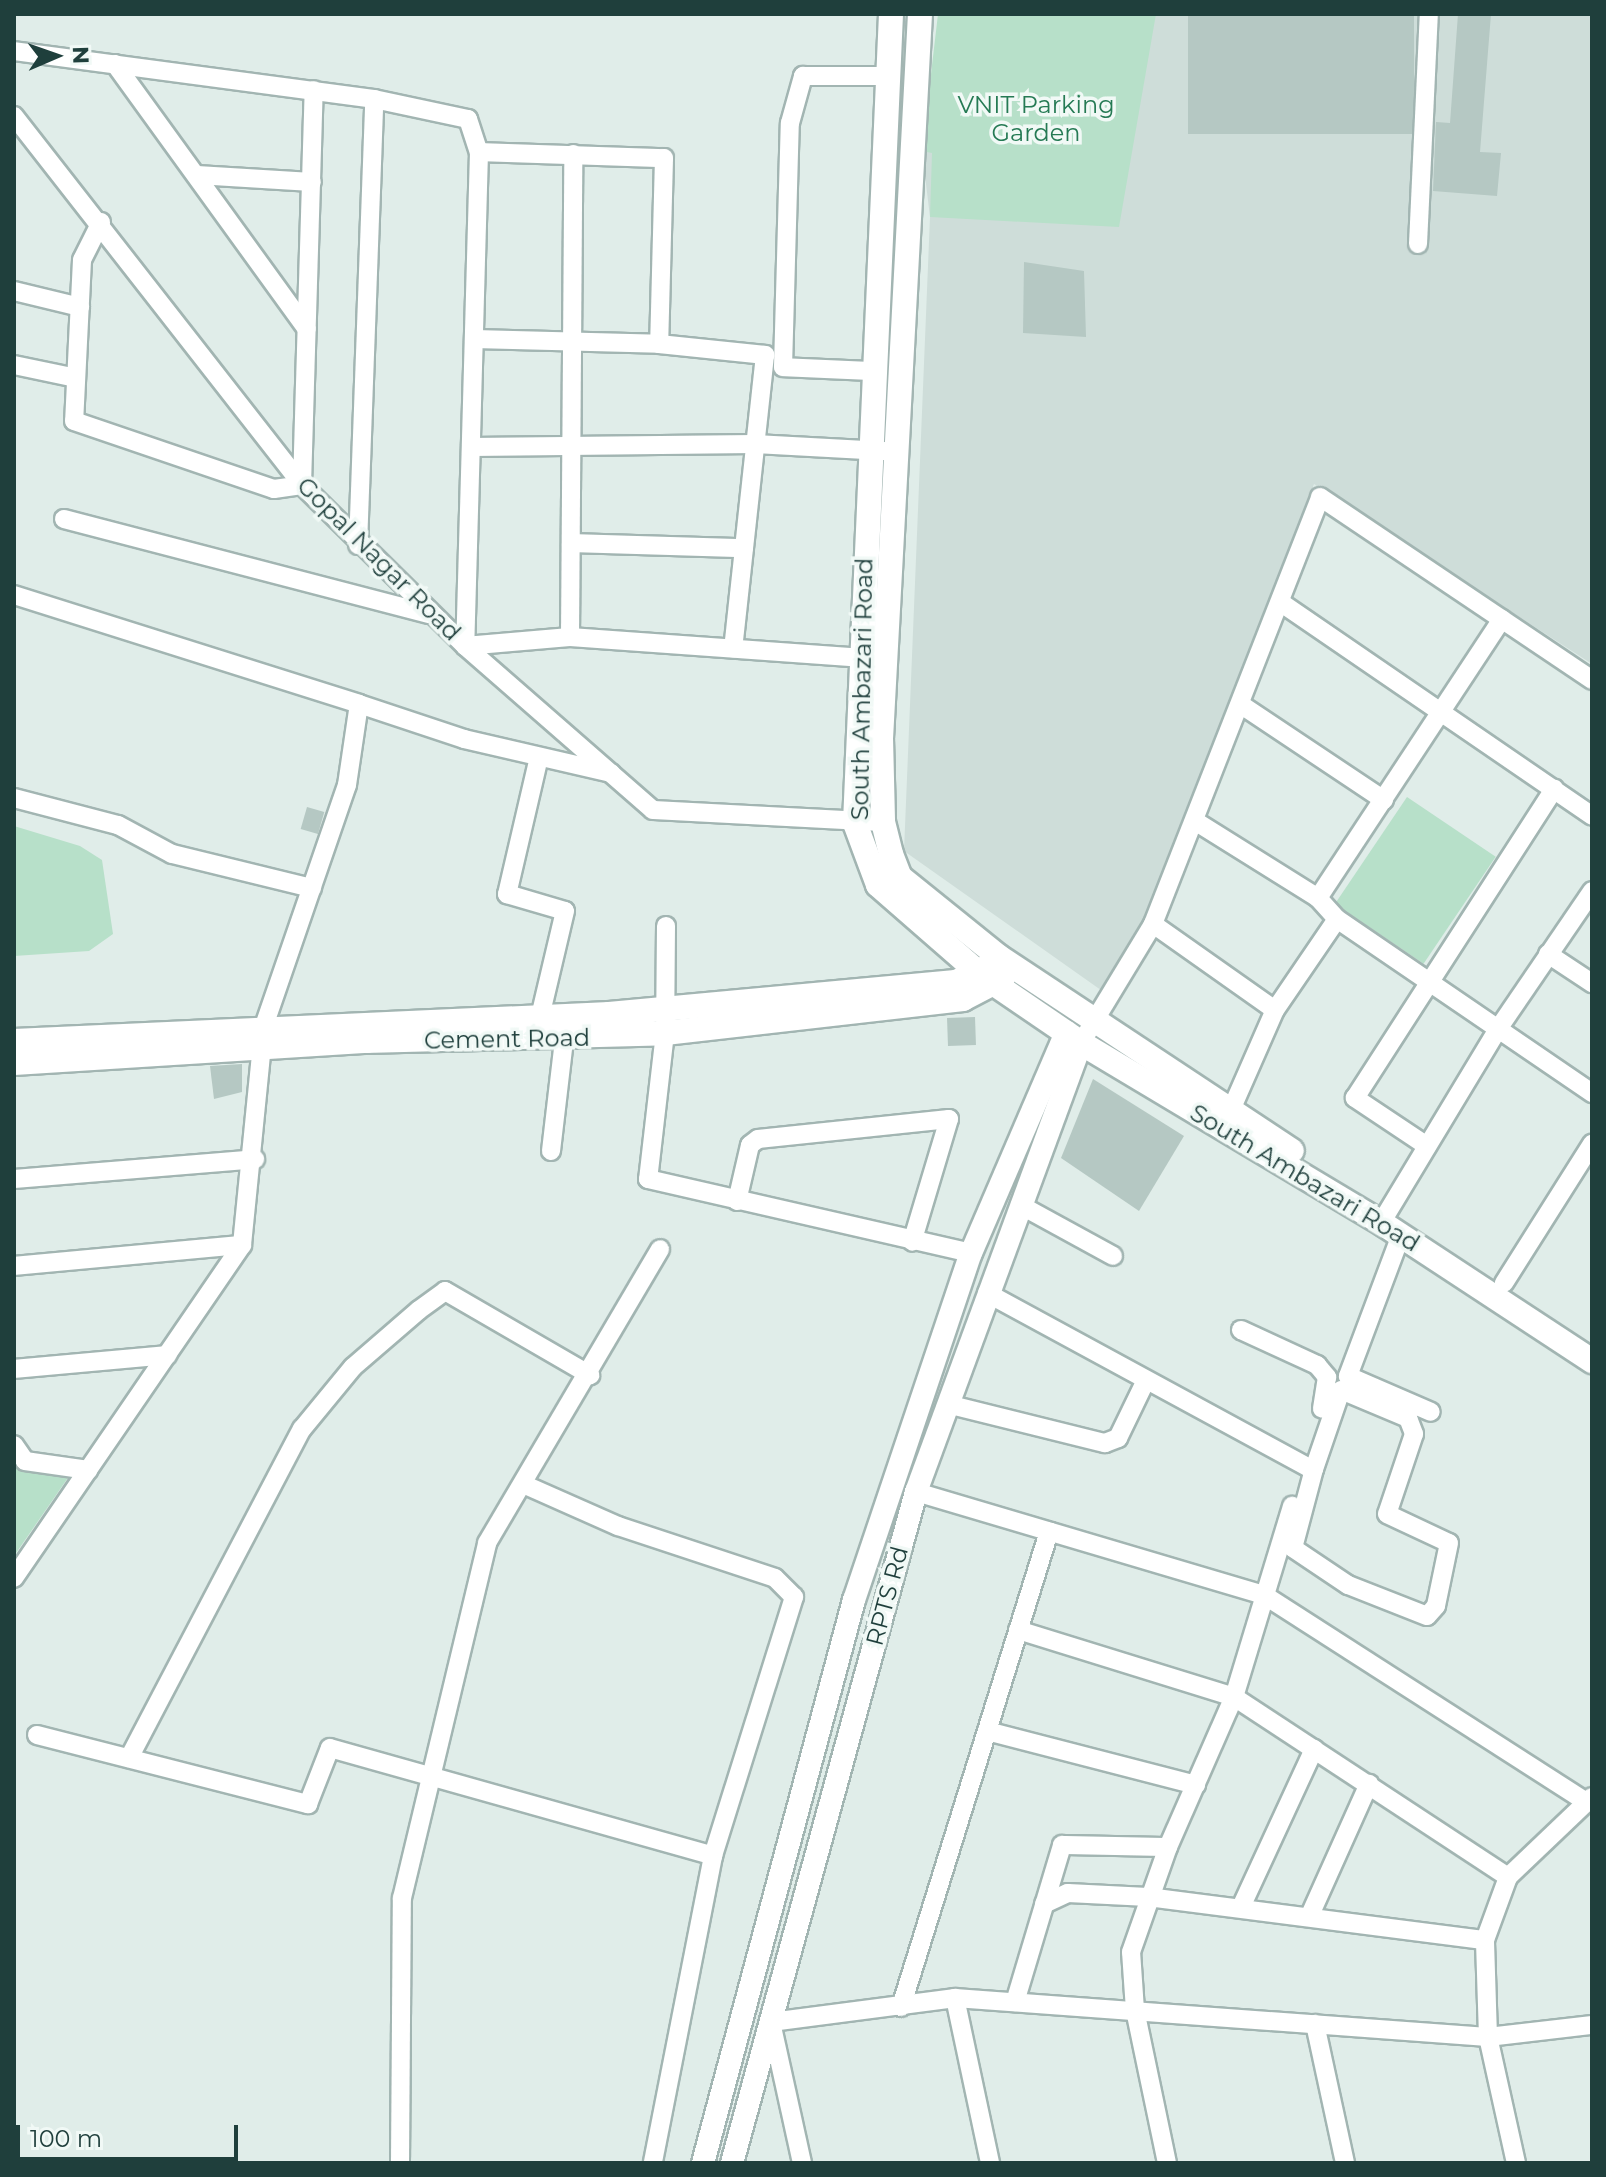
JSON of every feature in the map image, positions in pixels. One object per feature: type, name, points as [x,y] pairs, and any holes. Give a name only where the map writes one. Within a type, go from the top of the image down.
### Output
[{"type":"main road","name":"South Ambazari Road","points":[[891,14],[873,371],[882,451],[883,822],[900,877],[1007,962],[1231,1110],[1592,1361]]},
{"type":"main road","points":[[882,451],[920,14]]},
{"type":"main road","name":"South Ambazari Road","points":[[882,451],[860,658],[855,823],[878,885],[988,980],[1074,1038],[1390,1223],[1504,1283],[1592,1342]]},
{"type":"main road","name":"Cement Road","points":[[14,1063],[266,1037],[540,1017],[665,1021],[963,999],[1007,962]]},
{"type":"main road","name":"Cement Road","points":[[14,1041],[266,1037],[564,1040],[665,1021]]},
{"type":"street","points":[[1418,244],[1429,14]]},
{"type":"street","points":[[14,51],[374,99],[460,115],[476,134],[479,152],[465,646],[570,637],[860,658]]},
{"type":"street","points":[[115,64],[307,329]]},
{"type":"street","points":[[873,371],[783,367],[790,123],[803,76],[888,76]]},
{"type":"street","points":[[101,222],[82,260],[74,421],[274,489],[302,485],[314,90]]},
{"type":"street","points":[[358,545],[374,99]]},
{"type":"street","name":"Gopal Nagar Road","points":[[14,116],[101,222],[302,485],[358,545],[465,646],[653,810],[855,823],[883,822]]},
{"type":"street","points":[[479,152],[664,158],[659,344]]},
{"type":"street","points":[[570,637],[573,154]]},
{"type":"street","points":[[197,175],[312,182]]},
{"type":"street","points":[[14,276],[20,292],[80,307]]},
{"type":"street","points":[[474,339],[659,344],[765,355],[733,648]]},
{"type":"street","points":[[14,365],[76,378]]},
{"type":"street","points":[[471,447],[755,444],[882,451]]},
{"type":"street","points":[[703,2163],[854,1600],[971,1253],[1074,1038],[1094,1020],[1153,924],[1320,497],[1592,680]]},
{"type":"street","points":[[64,519],[432,615]]},
{"type":"street","points":[[571,543],[744,548]]},
{"type":"street","points":[[14,595],[359,704],[539,757],[611,773]]},
{"type":"street","points":[[1280,602],[1592,816]]},
{"type":"street","points":[[1318,898],[1502,619]]},
{"type":"street","points":[[14,1578],[242,1245],[255,1159],[266,1037],[347,785],[359,704]]},
{"type":"street","points":[[1240,704],[1384,800]]},
{"type":"street","points":[[539,757],[507,894],[565,911],[540,1017]]},
{"type":"street","points":[[1427,1146],[1355,1098],[1554,789]]},
{"type":"street","points":[[14,798],[118,825],[172,854],[312,888]]},
{"type":"street","points":[[1195,821],[1318,898],[1337,919],[1592,1093]]},
{"type":"street","points":[[1431,1412],[1348,1376],[1390,1223],[1427,1146],[1498,1029],[1592,891]]},
{"type":"street","points":[[1231,1110],[1275,1010],[1337,919]]},
{"type":"street","points":[[1153,924],[1275,1010]]},
{"type":"street","points":[[666,926],[665,1021],[648,1179],[912,1242],[971,1253]]},
{"type":"street","points":[[1548,954],[1592,983]]},
{"type":"street","name":"RPTS Rd","points":[[732,2163],[916,1492],[1020,1205],[1074,1038]]},
{"type":"street","points":[[551,1151],[564,1040]]},
{"type":"street","points":[[737,1201],[750,1145],[758,1139],[949,1119],[912,1242]]},
{"type":"street","points":[[1504,1283],[1592,1144]]},
{"type":"street","points":[[14,1179],[255,1159]]},
{"type":"street","points":[[1020,1205],[1113,1256]]},
{"type":"street","points":[[14,1266],[242,1245]]},
{"type":"street","points":[[400,2163],[402,1898],[427,1776],[487,1543],[590,1375],[660,1249]]},
{"type":"street","points":[[129,1758],[302,1429],[353,1367],[419,1310],[445,1291],[590,1375]]},
{"type":"street","points":[[987,1293],[1309,1468]]},
{"type":"street","points":[[987,1293],[1277,1451]]},
{"type":"street","points":[[1167,2163],[1135,2010],[1131,1952],[1168,1847],[1234,1697],[1264,1595],[1290,1536],[1309,1468],[1327,1377],[1317,1365],[1241,1330]]},
{"type":"street","points":[[14,1369],[167,1355]]},
{"type":"street","points":[[947,1404],[1105,1443],[1118,1438],[1146,1380]]},
{"type":"street","points":[[1290,1536],[1293,1548],[1348,1585],[1417,1616],[1436,1606],[1449,1543],[1387,1514],[1414,1423],[1341,1390],[1309,1468]]},
{"type":"street","points":[[14,1445],[34,1465],[88,1470]]},
{"type":"street","points":[[523,1484],[618,1526],[775,1578],[794,1597],[713,1856],[653,2163]]},
{"type":"street","points":[[916,1492],[1264,1595],[1589,1800],[1508,1877],[1485,1940],[1488,2037],[1516,2163]]},
{"type":"street","points":[[901,2007],[1049,1532]]},
{"type":"street","points":[[1018,1630],[1234,1697],[1508,1877]]},
{"type":"street","points":[[987,1731],[1196,1785]]},
{"type":"street","points":[[37,1735],[308,1804],[330,1748],[713,1856]]},
{"type":"street","points":[[1242,1905],[1314,1749]]},
{"type":"street","points":[[1310,1915],[1369,1784]]},
{"type":"street","points":[[1015,2002],[1062,1845],[1168,1847]]},
{"type":"street","points":[[1044,1904],[1068,1893],[1148,1897],[1242,1905],[1485,1940]]},
{"type":"street","points":[[802,2163],[771,2022],[955,1998],[1488,2037],[1592,2025]]},
{"type":"street","points":[[955,1998],[990,2163]]},
{"type":"street","points":[[1315,2024],[1345,2163]]},
{"type":"shaded area","points":[[939,14],[1592,14],[1592,664],[1314,484],[1115,1000],[904,851],[930,217],[922,151]]},
{"type":"green space","name":"VNIT Parking Garden","points":[[938,14],[1156,14],[1119,227],[930,217],[932,153],[922,151]]},
{"type":"green space","points":[[1407,797],[1496,857],[1424,964],[1335,904]]},
{"type":"green space","points":[[14,826],[80,846],[102,860],[113,934],[89,951],[14,956]]},
{"type":"green space","points":[[14,1446],[74,1469],[14,1556]]},
{"type":"building","points":[[1188,14],[1414,14],[1414,134],[1188,134]]},
{"type":"building","points":[[1458,14],[1491,14],[1480,152],[1501,153],[1497,196],[1433,191],[1436,122],[1450,123]]},
{"type":"building","points":[[1024,262],[1084,271],[1086,337],[1023,333]]},
{"type":"building","points":[[307,807],[324,812],[318,834],[301,829]]},
{"type":"building","points":[[975,1017],[976,1045],[948,1046],[947,1018]]},
{"type":"building","points":[[242,1064],[242,1092],[214,1099],[210,1066]]},
{"type":"building","points":[[1093,1079],[1184,1136],[1139,1211],[1061,1158]]}]
